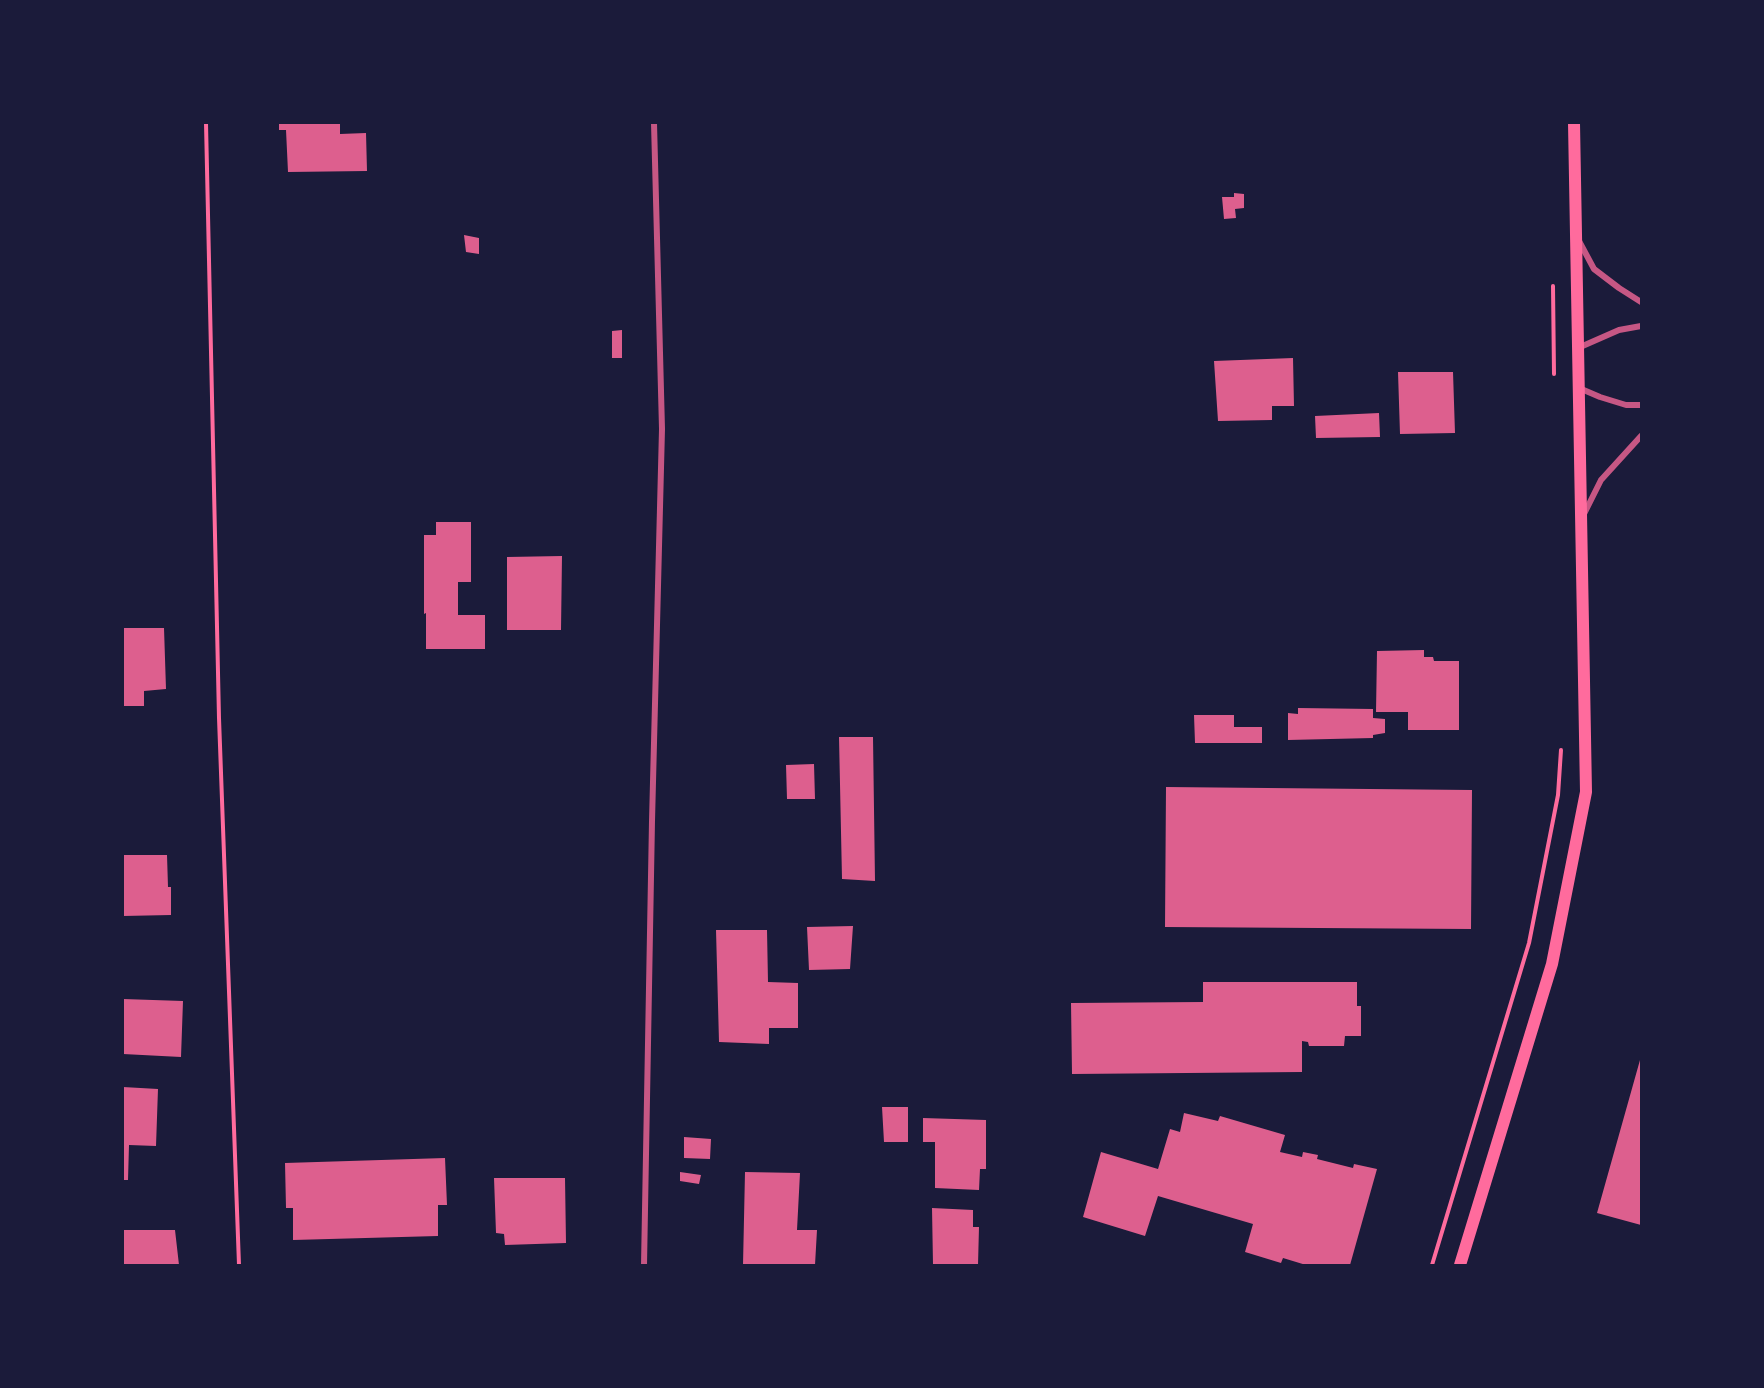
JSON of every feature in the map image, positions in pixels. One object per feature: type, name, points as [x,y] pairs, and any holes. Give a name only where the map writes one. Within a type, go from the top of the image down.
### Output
[{"type":"main road","points":[[1460,1265],[1552,964],[1586,792],[1574,123]]},
{"type":"street","points":[[644,1265],[662,429],[654,123]]},
{"type":"street","points":[[1575,232],[1594,269],[1641,302]]},
{"type":"street","points":[[1578,348],[1619,330],[1641,326]]},
{"type":"street","points":[[1579,388],[1600,398],[1626,405],[1641,405]]},
{"type":"street","points":[[1581,520],[1601,480],[1641,436]]},
{"type":"path","points":[[206,123],[219,718],[239,1265]]},
{"type":"path","points":[[1552,277],[1555,384]]},
{"type":"path","points":[[1432,1265],[1529,943],[1558,795],[1562,748]]},
{"type":"building","points":[[279,123],[340,123],[340,134],[366,133],[367,171],[288,172],[286,130],[279,130]]},
{"type":"building","points":[[1234,193],[1244,194],[1244,208],[1235,209],[1236,218],[1224,219],[1222,197],[1234,197]]},
{"type":"building","points":[[464,235],[479,238],[479,254],[466,252]]},
{"type":"building","points":[[622,330],[622,358],[612,358],[612,331]]},
{"type":"building","points":[[1293,358],[1294,406],[1272,406],[1272,420],[1218,421],[1214,361]]},
{"type":"building","points":[[1398,372],[1453,372],[1455,433],[1400,434]]},
{"type":"building","points":[[1379,413],[1380,437],[1316,438],[1315,416]]},
{"type":"building","points":[[436,522],[471,522],[471,582],[458,582],[458,615],[485,615],[485,649],[426,649],[424,535],[436,535]]},
{"type":"building","points":[[562,556],[561,630],[507,630],[507,557]]},
{"type":"building","points":[[123,628],[164,628],[166,689],[144,691],[144,706],[123,706]]},
{"type":"building","points":[[1424,650],[1424,657],[1433,657],[1434,661],[1459,661],[1459,730],[1408,730],[1408,712],[1376,712],[1377,651]]},
{"type":"building","points":[[1298,708],[1373,709],[1373,718],[1385,719],[1385,733],[1373,735],[1373,738],[1288,740],[1288,713],[1298,714]]},
{"type":"building","points":[[1194,715],[1234,715],[1234,727],[1262,727],[1262,743],[1195,743]]},
{"type":"building","points":[[839,737],[873,737],[875,881],[842,879]]},
{"type":"building","points":[[814,764],[815,799],[787,799],[786,765]]},
{"type":"building","points":[[1166,787],[1472,790],[1471,929],[1165,927]]},
{"type":"building","points":[[123,855],[167,855],[168,887],[171,887],[171,915],[123,916]]},
{"type":"building","points":[[853,926],[850,969],[809,970],[807,927]]},
{"type":"building","points":[[716,930],[767,930],[768,982],[798,983],[798,1028],[769,1028],[769,1044],[719,1042]]},
{"type":"building","points":[[1203,982],[1357,982],[1357,1006],[1361,1006],[1361,1036],[1345,1036],[1344,1046],[1309,1046],[1308,1042],[1302,1041],[1302,1072],[1072,1074],[1071,1003],[1203,1002]]},
{"type":"building","points":[[123,999],[183,1001],[181,1057],[123,1054]]},
{"type":"building","points":[[1641,1060],[1641,1225],[1597,1213]]},
{"type":"building","points":[[123,1087],[158,1089],[156,1146],[129,1145],[128,1180],[123,1180]]},
{"type":"building","points":[[882,1107],[908,1107],[908,1142],[884,1142]]},
{"type":"building","points":[[1184,1113],[1218,1121],[1220,1116],[1285,1135],[1280,1152],[1302,1157],[1303,1152],[1318,1155],[1317,1159],[1353,1168],[1354,1164],[1377,1169],[1350,1265],[1306,1265],[1283,1258],[1281,1263],[1245,1252],[1253,1224],[1158,1196],[1145,1236],[1083,1217],[1101,1152],[1158,1169],[1170,1129],[1180,1132]]},
{"type":"building","points":[[923,1118],[986,1120],[986,1169],[980,1169],[979,1190],[935,1188],[935,1142],[923,1142]]},
{"type":"building","points":[[684,1137],[711,1139],[710,1159],[684,1158]]},
{"type":"building","points":[[445,1158],[447,1205],[438,1205],[438,1236],[293,1240],[293,1208],[286,1208],[285,1163]]},
{"type":"building","points":[[680,1172],[701,1175],[699,1184],[680,1181]]},
{"type":"building","points":[[745,1172],[800,1173],[797,1230],[817,1230],[815,1265],[743,1265]]},
{"type":"building","points":[[494,1178],[565,1178],[566,1243],[505,1245],[504,1234],[496,1233]]},
{"type":"building","points":[[932,1208],[973,1210],[973,1227],[979,1227],[978,1265],[933,1265]]},
{"type":"building","points":[[123,1230],[175,1230],[179,1265],[123,1265]]}]
